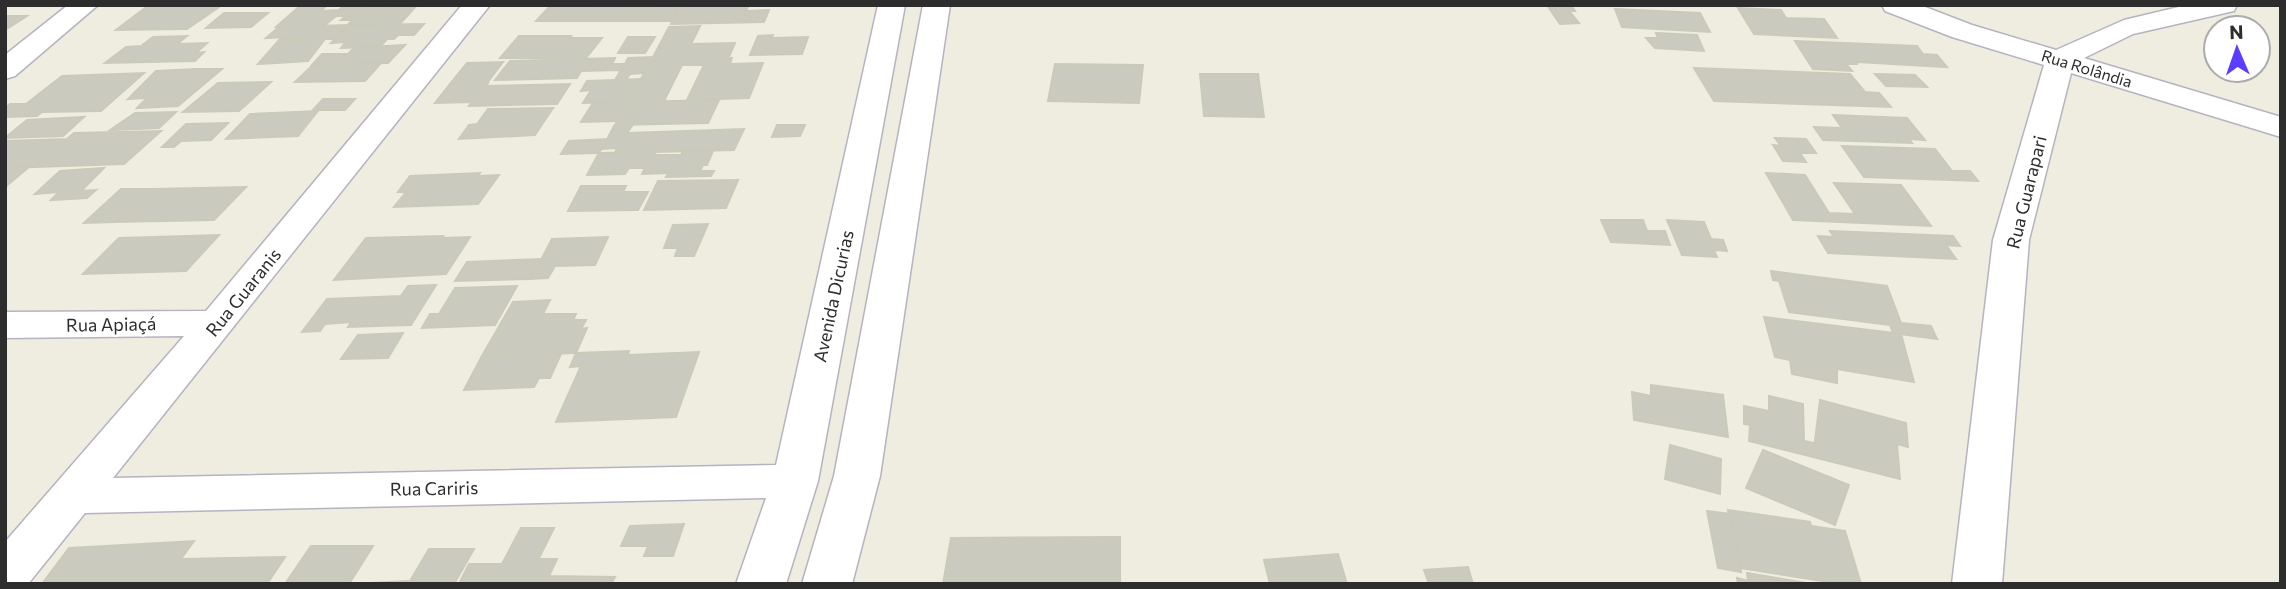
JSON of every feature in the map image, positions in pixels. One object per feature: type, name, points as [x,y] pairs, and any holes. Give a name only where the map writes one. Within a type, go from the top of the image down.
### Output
[{"type":"street","points":[[5,70],[85,5]]},
{"type":"street","name":"Rua Guaranis","points":[[5,576],[218,323],[477,5]]},
{"type":"street","name":"Avenida Dicurias","points":[[761,584],[795,481],[892,5]]},
{"type":"street","points":[[827,584],[857,476],[937,5]]},
{"type":"street","name":"Rua Rolândia","points":[[1895,5],[1962,31],[2281,127]]},
{"type":"street","points":[[2060,59],[2124,28],[2224,5]]},
{"type":"street","name":"Rua Guarapari","points":[[1977,584],[2011,240],[2060,59]]},
{"type":"street","name":"Rua Apiaçá","points":[[5,325],[218,323]]},
{"type":"street","name":"Rua Cariris","points":[[72,496],[795,481]]},
{"type":"building","points":[[149,5],[222,5],[187,29],[116,30]]},
{"type":"building","points":[[301,5],[327,5],[321,11],[339,10],[344,5],[368,5],[357,16],[336,16],[324,26],[276,27]]},
{"type":"building","points":[[368,5],[390,5],[374,21],[361,21],[347,26],[352,20],[341,20],[346,16],[357,16]]},
{"type":"building","points":[[417,5],[399,25],[356,25],[361,21],[374,21],[389,6]]},
{"type":"building","points":[[551,5],[651,8],[653,5],[680,5],[672,21],[536,21]]},
{"type":"building","points":[[680,5],[749,5],[746,11],[769,10],[764,22],[671,24]]},
{"type":"building","points":[[1547,5],[1571,5],[1575,11],[1569,11],[1579,23],[1560,24]]},
{"type":"building","points":[[1738,8],[1781,10],[1786,18],[1824,19],[1837,38],[1754,34]]},
{"type":"building","points":[[1615,9],[1700,13],[1710,32],[1622,27]]},
{"type":"building","points":[[224,13],[268,13],[251,27],[206,28]]},
{"type":"building","points":[[5,16],[27,16],[5,30]]},
{"type":"building","points":[[424,24],[414,35],[398,35],[394,39],[387,39],[380,47],[341,48],[346,42],[331,43],[349,25]]},
{"type":"building","points":[[348,25],[335,39],[325,39],[308,61],[258,64],[280,39],[306,36],[266,38],[279,27]]},
{"type":"building","points":[[700,26],[691,44],[735,43],[728,59],[651,61],[669,27]]},
{"type":"building","points":[[1656,33],[1697,35],[1704,51],[1655,48],[1646,38],[1658,38]]},
{"type":"building","points":[[773,35],[772,38],[808,37],[802,54],[750,55],[758,36]]},
{"type":"building","points":[[187,36],[177,44],[207,43],[196,53],[204,52],[195,61],[105,63],[126,47],[141,46],[153,37]]},
{"type":"building","points":[[519,36],[602,38],[586,58],[500,58]]},
{"type":"building","points":[[628,37],[655,37],[645,53],[618,53]]},
{"type":"building","points":[[1795,41],[1917,46],[1923,54],[1937,55],[1947,67],[1857,62],[1846,64],[1852,71],[1813,69]]},
{"type":"building","points":[[405,45],[388,63],[312,65],[322,54],[348,54],[354,48]]},
{"type":"building","points":[[653,57],[644,73],[630,74],[626,80],[615,80],[621,70],[581,71],[577,78],[495,80],[510,61],[615,58],[612,64],[625,64],[628,58]]},
{"type":"building","points":[[732,58],[730,64],[763,63],[749,98],[687,100],[704,65],[682,65],[664,101],[628,102],[651,61]]},
{"type":"building","points":[[503,62],[487,83],[450,84],[467,63]]},
{"type":"building","points":[[381,63],[365,81],[295,82],[313,65]]},
{"type":"building","points":[[1055,64],[1143,65],[1139,103],[1048,101]]},
{"type":"building","points":[[1694,68],[1850,74],[1865,92],[1879,93],[1891,107],[1714,101]]},
{"type":"building","points":[[222,69],[178,106],[137,108],[147,98],[128,99],[156,71]]},
{"type":"building","points":[[144,73],[101,111],[42,112],[37,116],[5,117],[5,108],[10,104],[26,104],[62,76]]},
{"type":"building","points":[[1200,74],[1258,74],[1264,117],[1204,116]]},
{"type":"building","points":[[1875,74],[1915,75],[1927,87],[1886,86]]},
{"type":"building","points":[[641,79],[628,102],[583,103],[591,90],[581,91],[587,81]]},
{"type":"building","points":[[271,82],[239,111],[183,112],[218,83]]},
{"type":"building","points":[[488,83],[486,86],[570,84],[557,104],[469,106],[472,102],[435,103],[450,84]]},
{"type":"building","points":[[323,99],[355,99],[345,110],[313,110]]},
{"type":"building","points":[[719,100],[708,123],[615,125],[628,102]]},
{"type":"building","points":[[628,102],[617,121],[581,122],[593,103]]},
{"type":"building","points":[[553,108],[535,135],[459,139],[469,125],[477,124],[488,109]]},
{"type":"building","points":[[318,111],[298,136],[226,139],[250,114]]},
{"type":"building","points":[[176,112],[159,128],[110,130],[135,113]]},
{"type":"building","points":[[1833,115],[1907,118],[1925,140],[1909,139],[1912,143],[1823,140],[1814,127],[1842,128]]},
{"type":"building","points":[[84,117],[63,136],[5,138],[27,120]]},
{"type":"building","points":[[228,123],[211,140],[181,141],[174,147],[162,147],[186,124]]},
{"type":"building","points":[[777,125],[805,125],[800,136],[772,137]]},
{"type":"building","points":[[614,126],[632,126],[627,133],[744,129],[734,150],[615,153],[617,148],[602,149]]},
{"type":"building","points":[[161,131],[124,164],[5,168],[5,141],[67,139],[74,133]]},
{"type":"building","points":[[1775,138],[1806,139],[1816,153],[1800,153],[1806,162],[1783,161],[1773,145],[1781,146]]},
{"type":"building","points":[[607,139],[599,153],[561,154],[569,141]]},
{"type":"building","points":[[1842,146],[1935,149],[1952,171],[1970,171],[1978,181],[1864,177]]},
{"type":"building","points":[[683,151],[713,151],[707,165],[675,165],[670,173],[642,174],[645,168],[629,168],[625,174],[587,175],[599,153],[656,152],[654,155],[681,155]]},
{"type":"building","points":[[675,165],[703,165],[700,171],[714,171],[711,176],[666,177]]},
{"type":"building","points":[[29,167],[5,187],[5,168]]},
{"type":"building","points":[[104,168],[81,191],[96,190],[87,198],[51,200],[59,192],[35,194],[60,171]]},
{"type":"building","points":[[480,173],[478,176],[499,175],[478,204],[394,207],[406,192],[398,192],[410,176]]},
{"type":"building","points":[[1766,173],[1805,175],[1829,213],[1855,214],[1834,183],[1901,185],[1931,226],[1793,220]]},
{"type":"building","points":[[738,180],[726,208],[644,210],[658,181]]},
{"type":"building","points":[[581,186],[626,186],[623,192],[648,192],[638,210],[568,211]]},
{"type":"building","points":[[246,187],[214,220],[116,222],[152,189]]},
{"type":"building","points":[[121,189],[152,189],[116,222],[84,223]]},
{"type":"building","points":[[1601,220],[1643,220],[1647,231],[1665,231],[1670,245],[1611,242]]},
{"type":"building","points":[[1667,220],[1704,222],[1711,239],[1723,240],[1727,251],[1714,250],[1717,257],[1682,255]]},
{"type":"building","points":[[708,224],[694,256],[675,256],[678,248],[664,248],[673,225]]},
{"type":"building","points":[[1830,231],[1953,236],[1960,246],[1946,245],[1956,259],[1828,253],[1818,236],[1834,237]]},
{"type":"building","points":[[219,235],[186,271],[83,274],[119,238]]},
{"type":"building","points":[[443,236],[441,238],[470,237],[446,274],[334,280],[366,238]]},
{"type":"building","points":[[608,237],[595,265],[555,266],[548,278],[531,279],[552,239]]},
{"type":"building","points":[[541,259],[531,279],[455,281],[467,262]]},
{"type":"building","points":[[1771,271],[1887,286],[1901,323],[1931,326],[1937,339],[1893,333],[1890,325],[1789,312],[1779,281],[1773,280]]},
{"type":"building","points":[[436,285],[411,325],[348,327],[351,322],[325,324],[320,331],[302,332],[327,299],[401,296],[408,286]]},
{"type":"building","points":[[517,286],[495,325],[422,328],[430,314],[439,314],[455,288]]},
{"type":"building","points":[[550,300],[543,314],[576,314],[573,320],[586,320],[581,329],[587,328],[576,353],[482,356],[513,302]]},
{"type":"building","points":[[1764,317],[1901,334],[1914,382],[1837,369],[1837,383],[1792,374],[1790,360],[1775,357]]},
{"type":"building","points":[[403,333],[388,358],[341,359],[358,335]]},
{"type":"building","points":[[629,351],[628,355],[699,352],[676,417],[556,422],[581,366],[570,367],[576,353]]},
{"type":"building","points":[[561,354],[550,378],[539,378],[534,387],[464,390],[482,356]]},
{"type":"building","points":[[1651,385],[1723,395],[1728,437],[1634,420],[1632,392],[1651,396]]},
{"type":"building","points":[[1769,396],[1803,404],[1804,441],[1814,443],[1813,457],[1749,441],[1750,425],[1744,424],[1744,406],[1769,411]]},
{"type":"building","points":[[1820,400],[1906,423],[1908,447],[1897,444],[1900,479],[1813,457]]},
{"type":"building","points":[[1670,445],[1721,459],[1720,494],[1665,479]]},
{"type":"building","points":[[1763,450],[1849,485],[1835,525],[1746,488]]},
{"type":"building","points":[[1728,510],[1810,522],[1811,526],[1845,531],[1861,584],[1841,584],[1741,568]]},
{"type":"building","points":[[1707,511],[1730,514],[1741,572],[1718,568]]},
{"type":"building","points":[[684,524],[673,556],[644,556],[648,546],[621,546],[630,526]]},
{"type":"building","points":[[521,528],[554,528],[526,584],[459,584],[469,564],[502,564]]},
{"type":"building","points":[[1120,537],[1120,584],[943,584],[951,538]]},
{"type":"building","points":[[194,541],[181,559],[285,557],[267,584],[42,584],[69,548]]},
{"type":"building","points":[[311,546],[373,546],[349,584],[285,584]]},
{"type":"building","points":[[429,549],[474,549],[454,584],[349,584],[410,581]]},
{"type":"building","points":[[1338,554],[1347,584],[1270,584],[1264,560]]},
{"type":"building","points":[[538,559],[557,559],[549,576],[615,577],[611,584],[526,584]]},
{"type":"building","points":[[1468,567],[1473,584],[1429,584],[1424,570]]},
{"type":"building","points":[[1747,573],[1812,584],[1738,584],[1737,578],[1748,581]]}]
